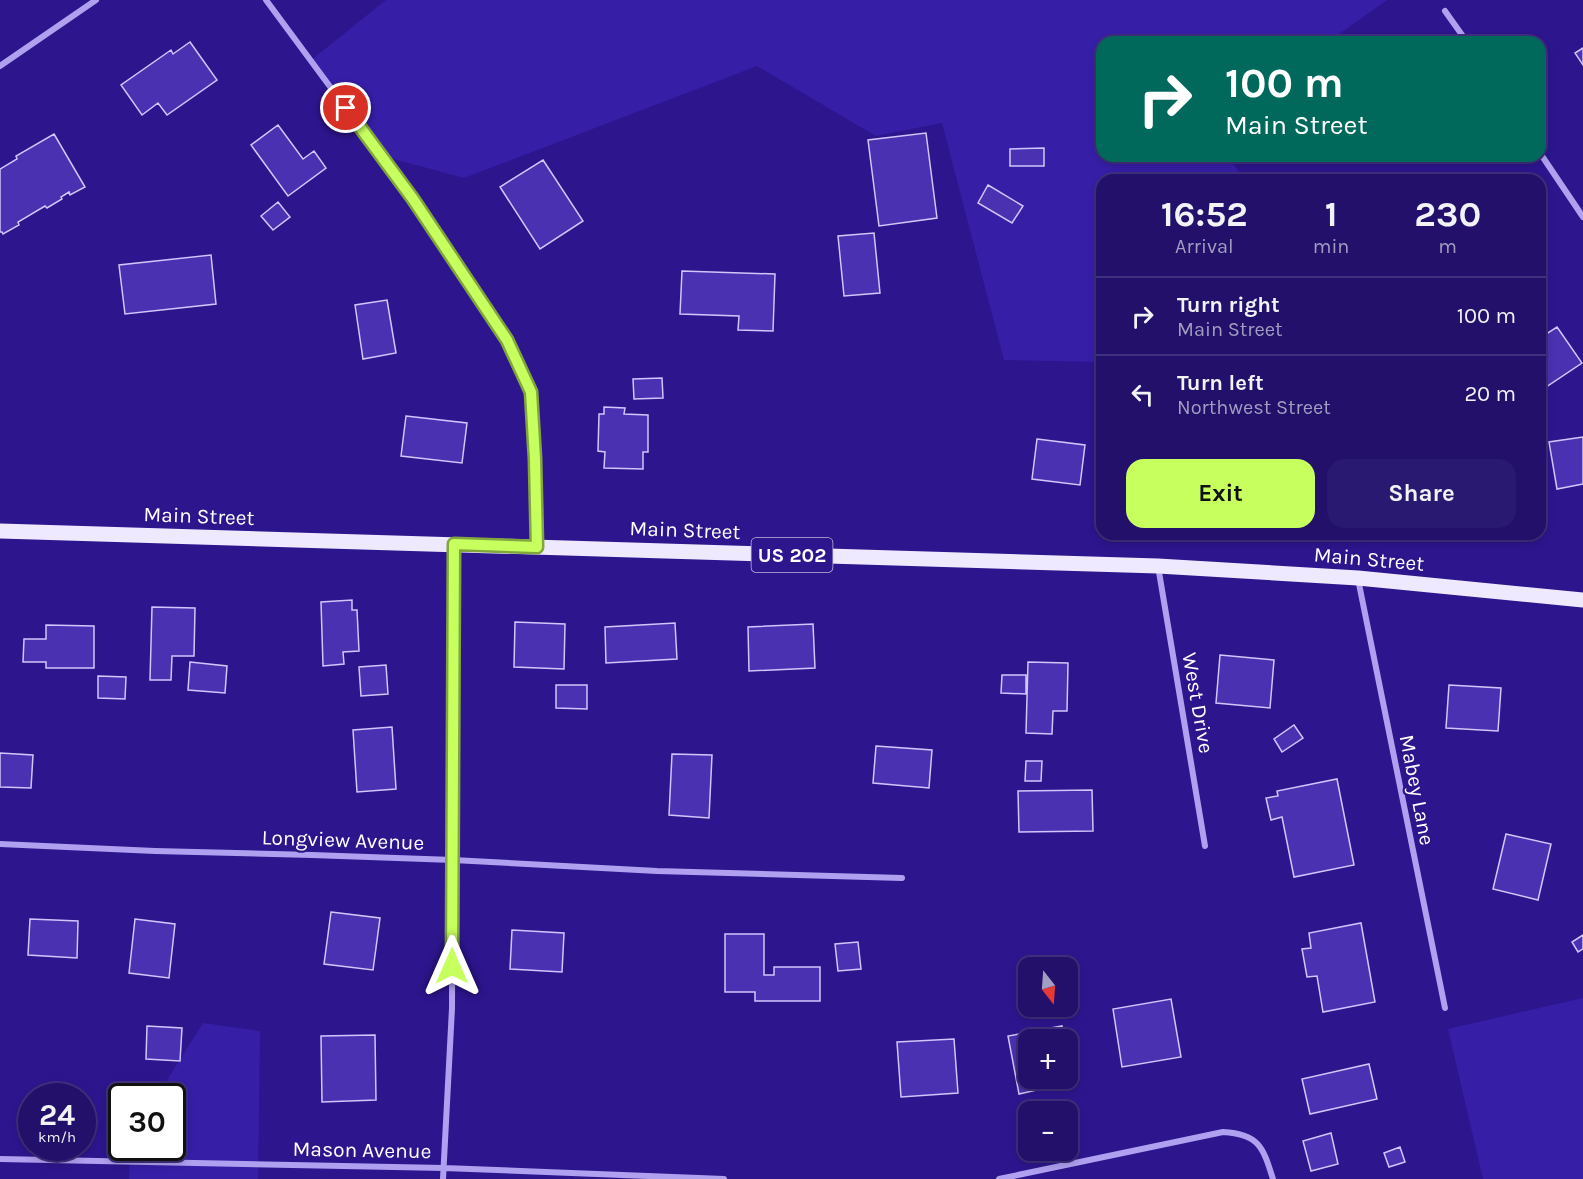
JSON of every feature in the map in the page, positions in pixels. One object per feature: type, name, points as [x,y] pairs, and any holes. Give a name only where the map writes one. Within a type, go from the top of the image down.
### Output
[{"type":"main road","name":"Main Street","points":[[0,531],[1158,566],[1358,578],[1583,600]]},
{"type":"street","points":[[0,66],[96,0]]},
{"type":"street","points":[[266,0],[413,199],[507,340],[531,392],[537,547]]},
{"type":"street","points":[[1445,11],[1463,36]]},
{"type":"street","points":[[1546,162],[1583,217]]},
{"type":"street","points":[[443,1179],[452,1008],[454,544]]},
{"type":"street","name":"West Drive","points":[[1158,566],[1205,846]]},
{"type":"street","name":"Mabey Lane","points":[[1358,578],[1445,1008]]},
{"type":"street","name":"Longview Avenue","points":[[0,843],[154,851],[453,860],[657,871],[902,878]]},
{"type":"street","points":[[999,1179],[1223,1132],[1254,1140],[1262,1148],[1267,1158],[1273,1179]]},
{"type":"street","name":"Mason Avenue","points":[[0,1159],[444,1168],[724,1179]]},
{"type":"shaded area","points":[[386,0],[1387,0],[1336,36],[1096,36],[1096,162],[1232,162],[1240,174],[1096,174],[1096,362],[1004,360],[942,123],[876,136],[757,66],[464,178],[379,155],[310,61]]},
{"type":"shaded area","points":[[1583,998],[1583,1179],[1483,1179],[1448,1029]]},
{"type":"shaded area","points":[[203,1023],[260,1031],[258,1179],[129,1179],[130,1161],[186,1161],[186,1083],[165,1083]]},
{"type":"building","points":[[190,42],[217,80],[167,115],[158,103],[142,115],[121,85],[171,50],[173,54]]},
{"type":"building","points":[[1583,48],[1583,65],[1575,53]]},
{"type":"building","points":[[278,125],[303,159],[314,151],[326,168],[288,196],[251,145]]},
{"type":"building","points":[[926,133],[937,218],[879,226],[868,140]]},
{"type":"building","points":[[54,134],[85,187],[70,195],[69,192],[61,197],[62,199],[18,222],[19,225],[3,234],[0,232],[0,169],[17,159],[16,156]]},
{"type":"building","points":[[1044,148],[1044,166],[1010,166],[1010,149]]},
{"type":"building","points":[[543,160],[583,221],[540,249],[500,187]]},
{"type":"building","points":[[988,185],[1023,206],[1012,223],[978,203]]},
{"type":"building","points":[[278,202],[290,217],[273,230],[261,216]]},
{"type":"building","points":[[874,233],[880,293],[844,296],[838,236]]},
{"type":"building","points":[[211,255],[216,304],[125,314],[119,265]]},
{"type":"building","points":[[682,271],[775,274],[773,331],[738,330],[739,316],[680,314]]},
{"type":"building","points":[[387,300],[396,353],[363,359],[355,305]]},
{"type":"building","points":[[1557,327],[1582,363],[1546,387],[1546,334]]},
{"type":"building","points":[[662,378],[663,398],[634,399],[633,379]]},
{"type":"building","points":[[604,407],[625,408],[624,414],[648,415],[648,452],[643,452],[643,469],[604,468],[605,452],[598,451],[599,414],[604,414]]},
{"type":"building","points":[[406,416],[467,423],[462,463],[401,456]]},
{"type":"building","points":[[1583,437],[1583,484],[1557,489],[1549,442]]},
{"type":"building","points":[[1037,439],[1085,445],[1080,485],[1032,479]]},
{"type":"building","points":[[352,600],[352,610],[357,610],[359,651],[343,652],[344,664],[323,666],[321,602]]},
{"type":"building","points":[[152,607],[195,608],[194,656],[172,656],[171,680],[150,680]]},
{"type":"building","points":[[515,622],[565,624],[564,669],[514,667]]},
{"type":"building","points":[[675,623],[677,659],[606,663],[605,627]]},
{"type":"building","points":[[813,624],[815,668],[749,671],[748,627]]},
{"type":"building","points":[[46,625],[94,626],[94,668],[46,668],[46,662],[23,662],[24,639],[46,639]]},
{"type":"building","points":[[1220,655],[1274,660],[1270,708],[1216,703]]},
{"type":"building","points":[[190,662],[227,666],[225,693],[188,690]]},
{"type":"building","points":[[1028,662],[1068,663],[1067,711],[1053,711],[1052,734],[1026,733]]},
{"type":"building","points":[[386,665],[388,694],[361,696],[359,667]]},
{"type":"building","points":[[1002,675],[1026,675],[1026,694],[1001,693]]},
{"type":"building","points":[[98,676],[126,677],[125,699],[98,698]]},
{"type":"building","points":[[556,685],[587,685],[587,709],[556,708]]},
{"type":"building","points":[[1449,685],[1501,688],[1498,731],[1446,728]]},
{"type":"building","points":[[1294,725],[1303,738],[1282,752],[1274,739]]},
{"type":"building","points":[[392,727],[396,789],[357,792],[353,730]]},
{"type":"building","points":[[876,746],[932,750],[929,788],[873,783]]},
{"type":"building","points":[[0,753],[33,755],[31,788],[0,787]]},
{"type":"building","points":[[672,754],[712,755],[709,818],[669,815]]},
{"type":"building","points":[[1026,761],[1042,761],[1041,781],[1025,781]]},
{"type":"building","points":[[1337,779],[1354,865],[1294,877],[1282,817],[1271,820],[1266,798],[1278,796],[1277,791]]},
{"type":"building","points":[[1092,790],[1093,831],[1019,832],[1018,791]]},
{"type":"building","points":[[1506,834],[1551,844],[1538,900],[1493,889]]},
{"type":"building","points":[[331,912],[380,918],[373,970],[324,964]]},
{"type":"building","points":[[30,919],[78,921],[77,958],[28,955]]},
{"type":"building","points":[[135,919],[175,924],[169,978],[129,973]]},
{"type":"building","points":[[1361,923],[1375,1002],[1323,1012],[1317,976],[1307,977],[1302,949],[1311,948],[1309,933]]},
{"type":"building","points":[[512,930],[564,933],[562,972],[510,969]]},
{"type":"building","points":[[725,934],[764,934],[764,975],[774,975],[774,967],[820,967],[820,1001],[755,1001],[755,992],[725,992]]},
{"type":"building","points":[[1583,935],[1583,949],[1578,952],[1572,942]]},
{"type":"building","points":[[858,942],[861,969],[838,971],[835,944]]},
{"type":"building","points":[[1171,999],[1181,1057],[1122,1067],[1113,1009]]},
{"type":"building","points":[[147,1026],[182,1028],[180,1061],[146,1059]]},
{"type":"building","points":[[1062,1026],[1062,1029],[1046,1029]]},
{"type":"building","points":[[1018,1034],[1018,1089],[1008,1036]]},
{"type":"building","points":[[375,1035],[376,1100],[322,1102],[321,1036]]},
{"type":"building","points":[[954,1039],[958,1093],[901,1097],[897,1042]]},
{"type":"building","points":[[1369,1064],[1377,1099],[1310,1114],[1302,1079]]},
{"type":"building","points":[[1018,1089],[1037,1089],[1037,1090],[1019,1094]]},
{"type":"building","points":[[1331,1133],[1338,1164],[1311,1171],[1303,1141]]},
{"type":"building","points":[[1400,1147],[1405,1162],[1389,1167],[1384,1153]]},
{"type":"route","points":[[346,108],[413,199],[507,340],[531,392],[537,547],[454,544],[452,966]]}]
